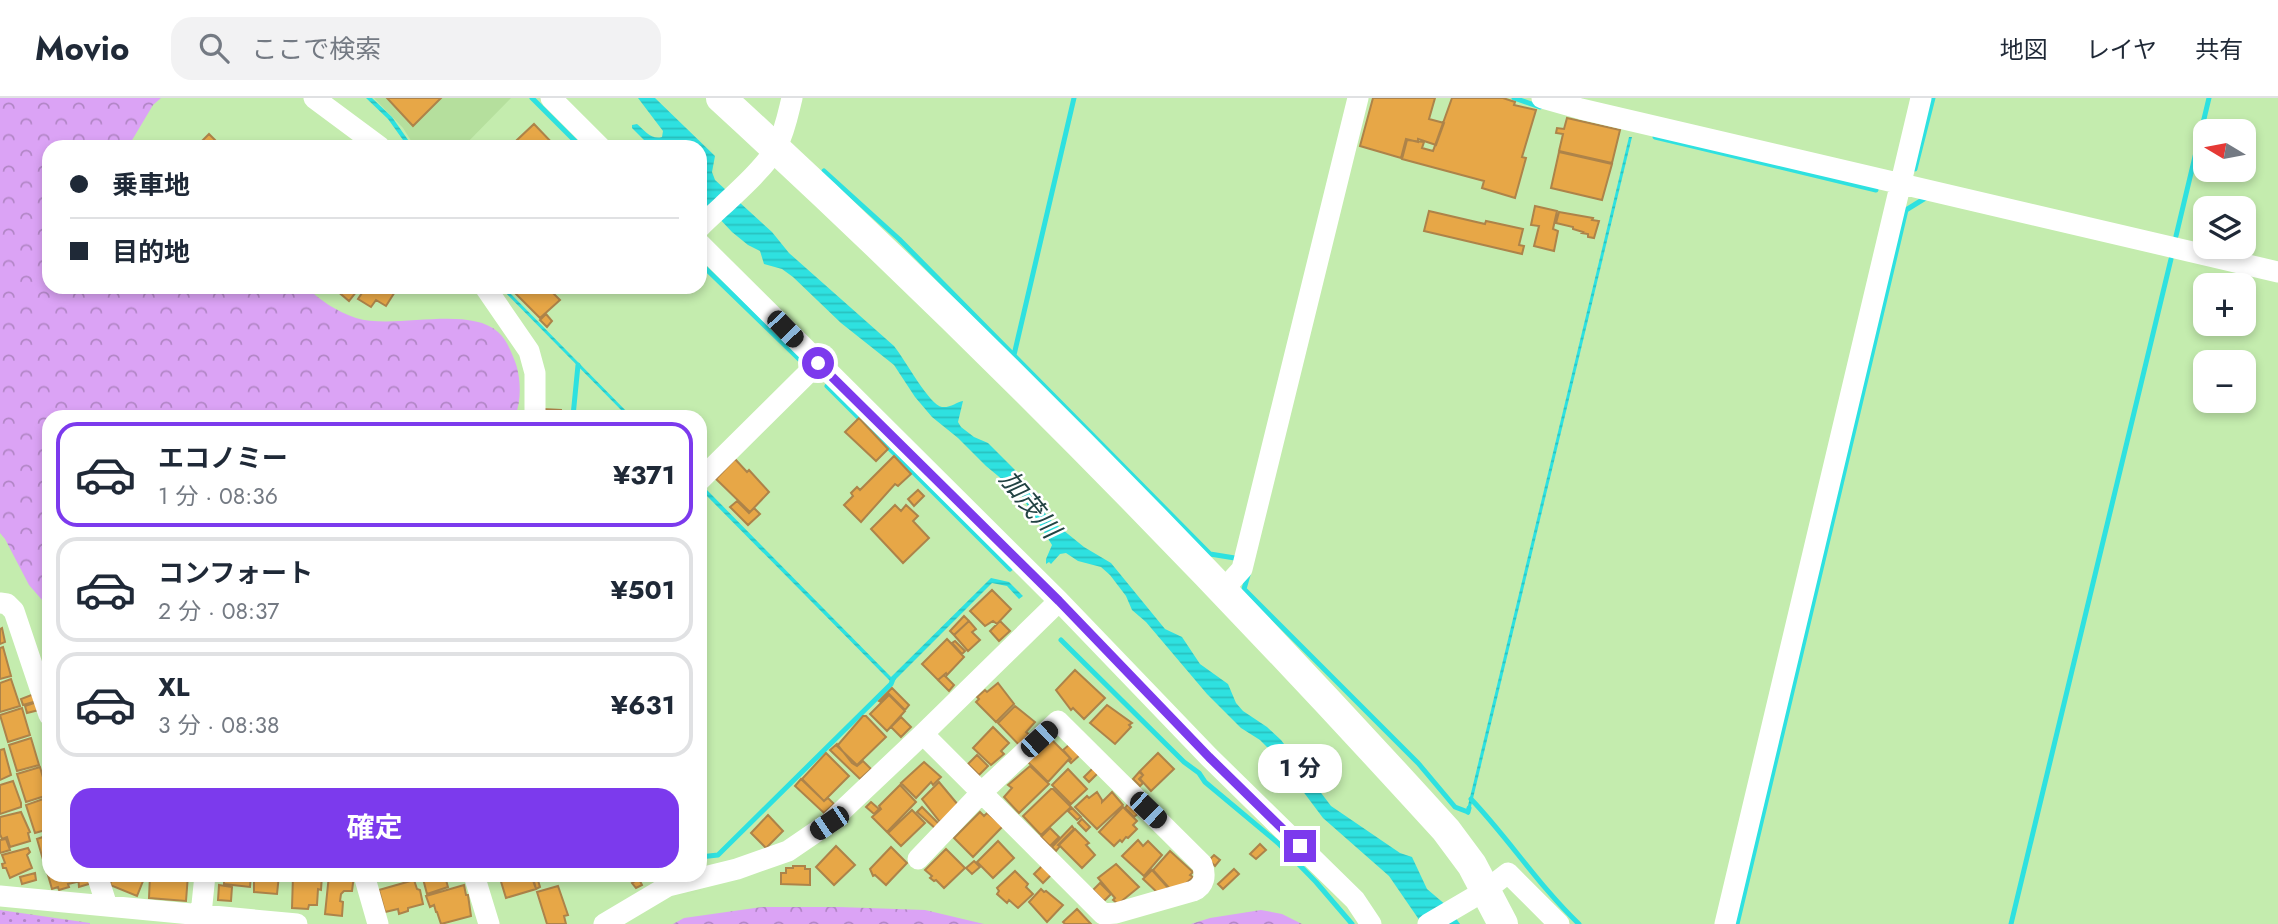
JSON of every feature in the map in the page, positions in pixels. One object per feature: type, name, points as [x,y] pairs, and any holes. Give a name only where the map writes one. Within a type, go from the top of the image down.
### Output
[{"type":"street","points":[[314,98],[371,140]]},
{"type":"street","points":[[551,98],[593,140]]},
{"type":"street","points":[[721,98],[769,157],[1008,371],[1222,591],[1446,830],[1472,865],[1503,924]]},
{"type":"street","points":[[707,225],[769,157],[785,126],[792,98]]},
{"type":"street","points":[[1222,591],[1242,569],[1358,98]]},
{"type":"street","points":[[1542,98],[1583,104],[1901,184],[2278,272]]},
{"type":"street","points":[[1725,924],[1922,98]]},
{"type":"street","points":[[707,239],[818,363],[1059,601],[1209,757],[1355,900],[1371,924]]},
{"type":"street","points":[[497,294],[529,351],[535,373],[536,410]]},
{"type":"street","points":[[707,473],[818,363]]},
{"type":"street","points":[[707,876],[788,851],[829,823],[1059,601]]},
{"type":"street","points":[[0,603],[8,604],[14,611],[42,694]]},
{"type":"street","points":[[918,859],[982,792],[1058,721],[1202,864],[1205,872],[1198,889],[1116,913],[1103,914],[982,792],[923,734]]},
{"type":"street","points":[[1428,924],[1486,890],[1508,873],[1559,924]]},
{"type":"street","points":[[99,882],[107,906]]},
{"type":"street","points":[[201,914],[204,882]]},
{"type":"street","points":[[366,882],[378,924]]},
{"type":"street","points":[[476,882],[489,924]]},
{"type":"street","points":[[604,924],[668,886],[684,882]]},
{"type":"street","points":[[0,896],[297,924]]},
{"type":"shaded area","points":[[374,98],[511,98],[470,140],[411,140],[403,128]]},
{"type":"green space","points":[[0,98],[161,98],[153,105],[132,140],[42,140],[42,294],[314,294],[342,312],[372,321],[450,319],[485,324],[503,338],[516,365],[520,395],[517,410],[42,410],[42,600],[29,585],[0,533]]},
{"type":"green space","points":[[762,907],[925,910],[984,924],[673,924],[684,918]]},
{"type":"green space","points":[[0,910],[90,923],[90,924],[0,924]]},
{"type":"green space","points":[[1261,910],[1282,914],[1302,924],[1191,924],[1210,918]]},
{"type":"water","points":[[366,98],[372,98],[392,117],[408,140],[403,140],[388,119]]},
{"type":"water","points":[[638,98],[655,98],[698,140],[644,140],[632,125],[637,124],[654,137],[662,137],[663,131]]},
{"type":"water","points":[[1629,137],[1632,137],[1469,815],[1466,814]]},
{"type":"water","name":"加茂川","points":[[707,148],[715,156],[712,172],[715,180],[772,232],[789,253],[894,346],[937,405],[945,407],[963,401],[958,422],[961,427],[988,443],[1018,473],[1040,502],[1047,517],[1084,547],[1111,563],[1165,629],[1182,637],[1200,664],[1228,684],[1236,703],[1243,711],[1281,740],[1331,806],[1400,853],[1412,857],[1427,889],[1447,906],[1460,924],[1422,924],[1389,876],[1323,818],[1278,758],[1260,740],[1241,728],[1207,694],[1146,622],[1132,610],[1126,596],[1110,575],[1101,567],[1078,561],[1066,553],[1060,554],[1051,564],[1046,564],[1052,545],[1021,495],[932,417],[894,365],[841,323],[793,277],[782,269],[764,264],[760,251],[732,232],[707,205]]},
{"type":"water","points":[[507,294],[511,294],[625,410],[621,410]]},
{"type":"water","points":[[707,490],[891,677],[991,578],[1009,582],[1023,596],[1019,599],[1007,586],[992,583],[892,683],[707,496]]},
{"type":"building","points":[[387,98],[441,98],[413,126]]},
{"type":"building","points":[[1373,98],[1435,98],[1429,119],[1444,123],[1436,145],[1418,139],[1418,142],[1406,139],[1401,158],[1360,146]]},
{"type":"building","points":[[1452,98],[1503,98],[1515,102],[1514,105],[1536,110],[1522,157],[1526,158],[1515,198],[1482,188],[1484,181],[1402,159],[1407,140],[1424,142],[1422,148],[1433,151]]},
{"type":"building","points":[[1567,118],[1620,130],[1612,163],[1559,151],[1563,134],[1556,133],[1557,128],[1564,129]]},
{"type":"building","points":[[534,124],[549,140],[517,140]]},
{"type":"building","points":[[209,134],[215,140],[203,140]]},
{"type":"building","points":[[1559,152],[1612,164],[1602,200],[1551,188]]},
{"type":"building","points":[[1535,206],[1557,211],[1553,229],[1558,231],[1554,251],[1534,246],[1539,226],[1531,225]]},
{"type":"building","points":[[1429,211],[1485,224],[1486,221],[1523,229],[1519,245],[1524,246],[1522,254],[1424,231]]},
{"type":"building","points":[[1559,212],[1599,221],[1594,238],[1573,227],[1556,223]]},
{"type":"building","points":[[341,294],[354,294],[349,301]]},
{"type":"building","points":[[361,294],[394,294],[386,306],[376,300],[371,307],[358,299]]},
{"type":"building","points":[[516,294],[554,294],[560,300],[540,318]]},
{"type":"building","points":[[546,314],[552,321],[547,327],[540,320]]},
{"type":"building","points":[[859,418],[888,449],[876,461],[845,432]]},
{"type":"building","points":[[894,456],[911,474],[898,486],[895,484],[861,522],[844,505],[857,487],[860,490]]},
{"type":"building","points":[[735,459],[769,492],[750,512],[716,479]]},
{"type":"building","points":[[918,490],[924,496],[914,506],[908,499]]},
{"type":"building","points":[[737,501],[749,513],[754,508],[760,514],[748,525],[730,507]]},
{"type":"building","points":[[895,505],[901,511],[906,505],[918,516],[913,521],[929,538],[903,563],[871,529]]},
{"type":"building","points":[[992,590],[1011,609],[997,624],[993,621],[985,626],[970,611]]},
{"type":"building","points":[[964,616],[969,621],[954,635],[950,631]]},
{"type":"building","points":[[969,621],[976,629],[972,632],[980,640],[968,651],[954,635]]},
{"type":"building","points":[[1000,621],[1010,631],[999,641],[990,631]]},
{"type":"building","points":[[2,628],[5,642],[0,644],[0,629]]},
{"type":"building","points":[[947,639],[964,657],[947,675],[946,673],[938,680],[922,664]]},
{"type":"building","points":[[955,641],[965,651],[962,654],[952,643]]},
{"type":"building","points":[[3,647],[11,676],[0,679],[0,648]]},
{"type":"building","points":[[1075,670],[1105,698],[1084,719],[1073,708],[1071,710],[1056,690]]},
{"type":"building","points":[[944,675],[954,685],[949,691],[938,680]]},
{"type":"building","points":[[11,679],[20,706],[0,712],[0,683]]},
{"type":"building","points":[[998,683],[1014,704],[996,722],[976,702],[979,699],[977,697],[985,690],[987,692]]},
{"type":"building","points":[[892,688],[909,705],[905,710],[889,694],[879,701]]},
{"type":"building","points":[[34,694],[37,701],[23,705],[21,699]]},
{"type":"building","points":[[889,695],[905,711],[887,731],[870,714]]},
{"type":"building","points":[[37,702],[39,710],[27,713],[25,706]]},
{"type":"building","points":[[1107,705],[1132,723],[1115,744],[1090,723]]},
{"type":"building","points":[[1015,706],[1035,722],[1026,732],[1030,735],[1020,746],[998,723]]},
{"type":"building","points":[[22,708],[30,735],[8,742],[0,715]]},
{"type":"building","points":[[863,716],[886,737],[857,765],[837,746]]},
{"type":"building","points":[[901,717],[911,727],[901,737],[891,727]]},
{"type":"building","points":[[993,727],[1009,743],[1001,751],[1004,754],[991,765],[973,748]]},
{"type":"building","points":[[31,738],[39,765],[17,771],[9,745]]},
{"type":"building","points":[[1051,739],[1070,758],[1048,782],[1028,762]]},
{"type":"building","points":[[837,744],[852,763],[857,766],[863,761],[871,769],[860,779],[830,750]]},
{"type":"building","points":[[1070,744],[1081,754],[1071,763],[1063,750]]},
{"type":"building","points":[[4,749],[11,775],[0,780],[0,750]]},
{"type":"building","points":[[826,753],[849,776],[824,801],[802,779]]},
{"type":"building","points":[[1158,753],[1174,769],[1151,791],[1140,779],[1143,775],[1140,771]]},
{"type":"building","points":[[977,755],[988,766],[979,775],[968,764]]},
{"type":"building","points":[[924,762],[941,777],[933,785],[931,782],[916,798],[901,783]]},
{"type":"building","points":[[1030,766],[1049,784],[1019,813],[1004,797],[1012,788],[1008,785]]},
{"type":"building","points":[[40,767],[42,797],[26,802],[17,774]]},
{"type":"building","points":[[1094,767],[1098,773],[1089,782],[1084,777]]},
{"type":"building","points":[[1068,769],[1087,789],[1071,804],[1052,785]]},
{"type":"building","points":[[1139,772],[1143,775],[1139,779],[1143,783],[1140,786],[1133,779]]},
{"type":"building","points":[[801,779],[824,801],[828,798],[834,804],[824,813],[795,786]]},
{"type":"building","points":[[13,781],[21,807],[0,814],[0,785]]},
{"type":"building","points":[[939,782],[959,806],[940,822],[922,799]]},
{"type":"building","points":[[900,785],[916,802],[887,832],[872,817]]},
{"type":"building","points":[[1051,789],[1071,807],[1041,835],[1023,816]]},
{"type":"building","points":[[1097,792],[1102,802],[1112,792],[1123,805],[1097,829],[1075,807],[1087,796],[1089,798]]},
{"type":"building","points":[[42,799],[42,831],[35,833],[26,805]]},
{"type":"building","points":[[871,802],[879,809],[874,814],[866,807]]},
{"type":"building","points":[[1129,803],[1139,813],[1134,817],[1125,808]]},
{"type":"building","points":[[922,807],[940,825],[936,829],[917,812]]},
{"type":"building","points":[[1123,807],[1137,821],[1133,825],[1137,829],[1114,846],[1099,832]]},
{"type":"building","points":[[1072,808],[1081,817],[1077,820],[1068,811]]},
{"type":"building","points":[[912,810],[925,823],[901,846],[888,833]]},
{"type":"building","points":[[21,812],[30,832],[30,841],[10,847],[7,837],[2,839],[0,834],[0,817]]},
{"type":"building","points":[[980,812],[984,816],[987,813],[1003,826],[973,857],[954,838]]},
{"type":"building","points":[[768,815],[783,831],[766,848],[751,833]]},
{"type":"building","points":[[1082,819],[1090,827],[1086,831],[1078,823]]},
{"type":"building","points":[[1072,826],[1074,829],[1058,845],[1060,846],[1056,851],[1052,847]]},
{"type":"building","points":[[1050,828],[1059,837],[1050,846],[1041,837]]},
{"type":"building","points":[[1075,829],[1089,843],[1086,845],[1095,855],[1082,868],[1059,845]]},
{"type":"building","points":[[42,837],[42,856],[37,839]]},
{"type":"building","points":[[6,839],[10,850],[0,853],[0,840]]},
{"type":"building","points":[[1138,840],[1143,846],[1148,841],[1162,855],[1144,876],[1122,856]]},
{"type":"building","points":[[998,841],[1014,858],[993,878],[977,862]]},
{"type":"building","points":[[1260,844],[1266,850],[1256,859],[1250,854]]},
{"type":"building","points":[[836,846],[855,865],[834,885],[816,867]]},
{"type":"building","points":[[891,847],[907,863],[886,885],[873,876],[870,869]]},
{"type":"building","points":[[28,848],[30,852],[27,855],[32,868],[10,878],[6,868],[3,868],[2,864],[5,863],[2,855]]},
{"type":"building","points":[[946,849],[965,868],[944,888],[930,878],[932,876],[925,870]]},
{"type":"building","points":[[1170,851],[1193,872],[1190,875],[1193,877],[1182,887],[1171,890],[1153,870]]},
{"type":"building","points":[[1214,855],[1220,860],[1215,866],[1209,860]]},
{"type":"building","points":[[974,861],[980,867],[972,874],[966,868]]},
{"type":"building","points":[[1116,864],[1139,887],[1118,904],[1098,878]]},
{"type":"building","points":[[1043,865],[1052,874],[1043,883],[1034,874]]},
{"type":"building","points":[[793,866],[810,869],[810,885],[781,884],[781,873],[786,873],[786,868]]},
{"type":"building","points":[[1234,869],[1239,874],[1223,889],[1218,884]]},
{"type":"building","points":[[1152,870],[1170,890],[1159,894],[1143,879]]},
{"type":"building","points":[[1015,871],[1028,884],[1026,887],[1033,894],[1018,908],[997,894],[997,888]]},
{"type":"building","points":[[35,873],[36,880],[22,884],[20,877]]},
{"type":"building","points":[[50,882],[77,882],[59,890],[58,887],[52,889]]},
{"type":"building","points":[[79,882],[92,883],[79,887]]},
{"type":"building","points":[[111,882],[143,882],[137,896],[110,885]]},
{"type":"building","points":[[150,882],[187,882],[186,901],[149,898]]},
{"type":"building","points":[[224,882],[250,882],[250,887]]},
{"type":"building","points":[[254,882],[278,882],[277,894],[254,892]]},
{"type":"building","points":[[293,882],[322,882],[321,890],[318,889],[317,905],[309,905],[308,909],[292,908]]},
{"type":"building","points":[[328,882],[353,882],[352,891],[344,891],[341,894],[342,916],[325,914]]},
{"type":"building","points":[[415,882],[420,890],[423,904],[399,914],[398,909],[385,912],[379,890]]},
{"type":"building","points":[[424,882],[447,882],[448,887],[427,894]]},
{"type":"building","points":[[501,882],[534,882],[536,889],[506,898]]},
{"type":"building","points":[[640,882],[642,885],[636,888],[632,883]]},
{"type":"building","points":[[1100,883],[1111,894],[1104,901],[1093,890]]},
{"type":"building","points":[[219,885],[232,887],[231,901],[218,900]]},
{"type":"building","points":[[464,885],[471,916],[441,924],[434,905],[430,907],[426,896]]},
{"type":"building","points":[[558,886],[568,915],[564,916],[566,924],[547,924],[537,892]]},
{"type":"building","points":[[1041,889],[1063,905],[1047,922],[1029,902]]},
{"type":"building","points":[[1077,909],[1091,924],[1063,922]]},
{"type":"waterway","points":[[532,98],[574,140]]},
{"type":"waterway","points":[[1014,355],[1074,98]]},
{"type":"waterway","points":[[1514,98],[1540,107]]},
{"type":"waterway","points":[[1915,169],[1933,98]]},
{"type":"waterway","points":[[2176,236],[2209,98]]},
{"type":"waterway","points":[[1655,137],[1876,190]]},
{"type":"waterway","points":[[824,171],[899,239],[1210,554],[1241,559]]},
{"type":"waterway","points":[[1737,924],[1906,210],[1927,197]]},
{"type":"waterway","points":[[2011,924],[2171,259]]},
{"type":"waterway","points":[[707,270],[799,359]]},
{"type":"waterway","points":[[574,410],[578,365]]},
{"type":"waterway","points":[[827,386],[1010,569]]},
{"type":"waterway","points":[[1248,575],[1244,589],[1418,763],[1455,807],[1468,812],[1469,808]]},
{"type":"waterway","points":[[1061,640],[1184,762],[1199,773],[1205,782],[1278,843],[1352,924]]},
{"type":"waterway","points":[[707,856],[718,855],[891,684],[893,679]]},
{"type":"waterway","points":[[1471,799],[1579,924]]},
{"type":"route","points":[[818,363],[1059,601],[1209,757],[1300,846]]}]
